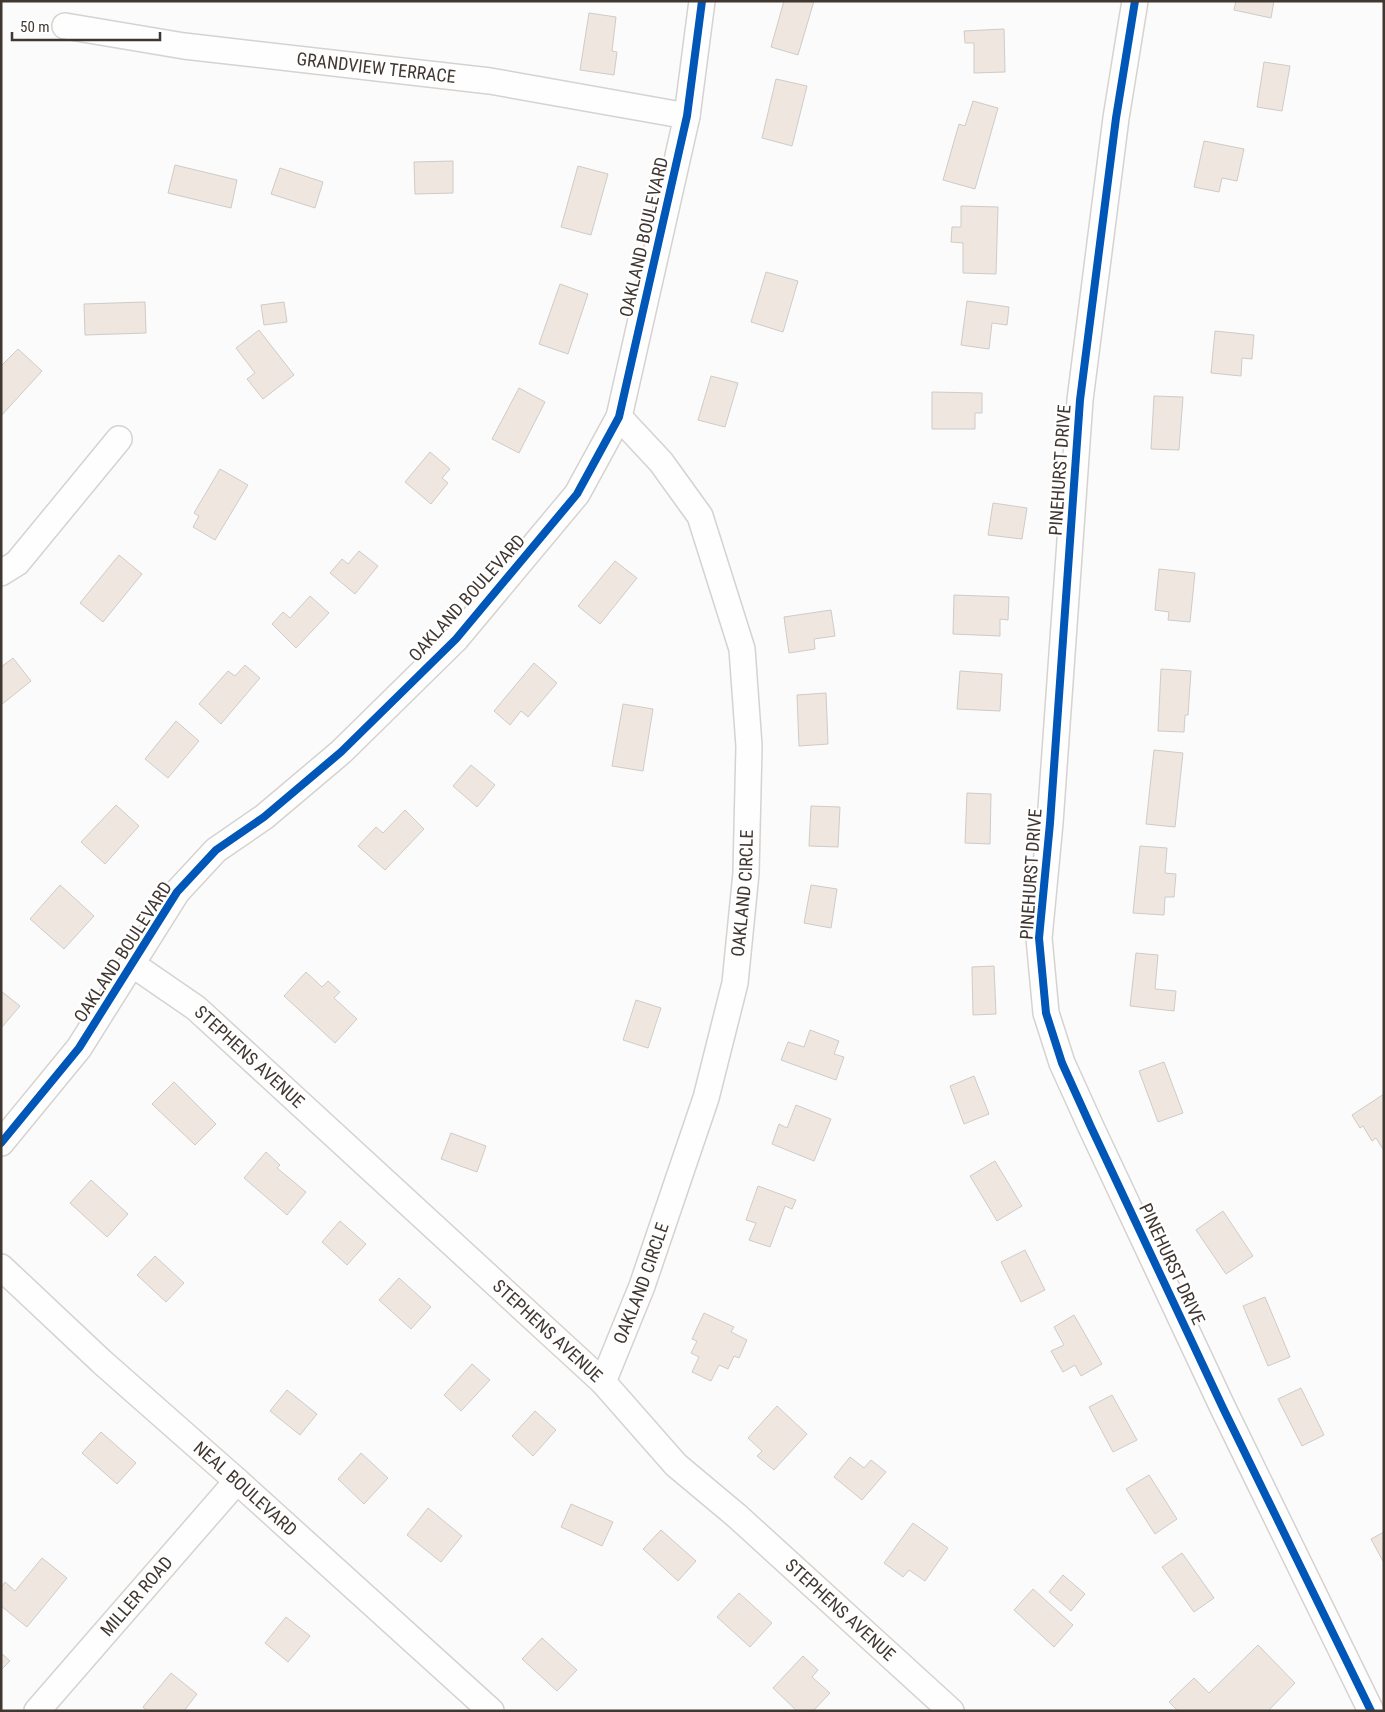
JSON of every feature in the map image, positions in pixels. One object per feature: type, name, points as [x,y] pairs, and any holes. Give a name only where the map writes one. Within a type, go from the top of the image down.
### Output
[{"type":"street","name":"OAKLAND BOULEVARD","points":[[5,1131],[79,1048],[177,892],[216,850],[264,817],[341,752],[456,639],[577,494],[619,417],[686,116],[702,1]]},
{"type":"street","name":"PINEHURST DRIVE","points":[[1135,1],[1116,118],[1080,400],[1040,938],[1046,1013],[1062,1063],[1100,1145],[1227,1417],[1371,1711]]},
{"type":"street","name":"GRANDVIEW TERRACE","points":[[65,26],[184,46],[490,81],[686,116]]},
{"type":"street","name":"OAKLAND CIRCLE","points":[[603,1382],[642,1286],[703,1107],[736,983],[746,873],[749,746],[742,649],[700,516],[661,462],[619,417]]},
{"type":"street","points":[[1,573],[17,563],[119,439]]},
{"type":"street","name":"STEPHENS AVENUE","points":[[132,964],[196,1008],[603,1382],[676,1464],[737,1516],[951,1711]]},
{"type":"street","name":"NEAL BOULEVARD","points":[[1,1267],[102,1362],[237,1481],[491,1711]]},
{"type":"street","name":"MILLER ROAD","points":[[37,1711],[237,1481]]},
{"type":"building","points":[[784,1],[814,1],[798,55],[771,47]]},
{"type":"building","points":[[1236,1],[1274,1],[1271,18],[1234,10]]},
{"type":"building","points":[[589,13],[616,17],[612,51],[617,52],[614,75],[580,70]]},
{"type":"building","points":[[1004,29],[1005,72],[974,73],[974,43],[965,43],[964,31]]},
{"type":"building","points":[[1264,62],[1290,66],[1282,111],[1257,107]]},
{"type":"building","points":[[776,79],[807,86],[792,146],[762,138]]},
{"type":"building","points":[[973,101],[998,108],[975,189],[943,180],[959,124],[965,126]]},
{"type":"building","points":[[1204,141],[1244,149],[1237,181],[1222,178],[1219,192],[1194,187]]},
{"type":"building","points":[[453,161],[453,193],[415,194],[414,162]]},
{"type":"building","points":[[175,165],[237,180],[231,208],[168,193]]},
{"type":"building","points":[[578,166],[608,174],[591,235],[561,227]]},
{"type":"building","points":[[280,168],[323,182],[315,208],[271,194]]},
{"type":"building","points":[[961,206],[998,207],[996,274],[963,273],[963,243],[951,242],[952,227],[961,227]]},
{"type":"building","points":[[766,272],[798,281],[783,332],[751,322]]},
{"type":"building","points":[[560,284],[588,294],[568,354],[539,344]]},
{"type":"building","points":[[967,301],[1009,307],[1007,325],[992,323],[989,349],[961,345]]},
{"type":"building","points":[[145,302],[146,333],[85,335],[84,304]]},
{"type":"building","points":[[284,302],[287,322],[264,325],[261,305]]},
{"type":"building","points":[[259,330],[294,375],[263,399],[247,379],[255,373],[236,348]]},
{"type":"building","points":[[1215,331],[1254,335],[1252,359],[1242,358],[1241,376],[1211,373]]},
{"type":"building","points":[[18,349],[42,371],[1,416],[1,366]]},
{"type":"building","points":[[711,376],[738,383],[725,427],[698,420]]},
{"type":"building","points":[[519,388],[545,402],[519,453],[492,439]]},
{"type":"building","points":[[932,392],[982,393],[982,413],[975,413],[975,429],[932,429]]},
{"type":"building","points":[[1154,396],[1183,397],[1179,450],[1151,449]]},
{"type":"building","points":[[430,452],[450,469],[442,478],[448,483],[431,504],[405,482]]},
{"type":"building","points":[[220,469],[248,485],[215,540],[193,527],[199,516],[194,513]]},
{"type":"building","points":[[993,503],[1027,508],[1022,539],[988,535]]},
{"type":"building","points":[[359,551],[378,566],[355,594],[330,573],[342,559],[348,564]]},
{"type":"building","points":[[119,555],[142,574],[103,622],[80,603]]},
{"type":"building","points":[[615,561],[637,578],[600,624],[578,606]]},
{"type":"building","points":[[1159,569],[1195,573],[1190,622],[1168,620],[1169,612],[1155,610]]},
{"type":"building","points":[[954,595],[1009,597],[1008,620],[1000,619],[1000,636],[953,634]]},
{"type":"building","points":[[310,596],[329,613],[296,648],[272,624],[283,612],[290,618]]},
{"type":"building","points":[[831,610],[835,636],[814,639],[815,649],[789,653],[784,617]]},
{"type":"building","points":[[13,658],[31,681],[1,705],[1,667]]},
{"type":"building","points":[[534,663],[557,683],[528,717],[521,711],[510,725],[494,711]]},
{"type":"building","points":[[245,665],[260,678],[221,724],[199,704],[228,671],[235,676]]},
{"type":"building","points":[[1161,669],[1191,671],[1188,715],[1185,715],[1184,732],[1158,731]]},
{"type":"building","points":[[960,671],[1002,674],[1000,711],[957,709]]},
{"type":"building","points":[[826,693],[828,744],[799,746],[797,695]]},
{"type":"building","points":[[623,704],[653,709],[643,771],[612,766]]},
{"type":"building","points":[[176,721],[199,741],[168,778],[145,759]]},
{"type":"building","points":[[1154,750],[1183,753],[1175,827],[1146,824]]},
{"type":"building","points":[[471,765],[495,785],[477,807],[453,786]]},
{"type":"building","points":[[967,793],[991,794],[990,844],[965,843]]},
{"type":"building","points":[[116,805],[139,826],[105,864],[81,842]]},
{"type":"building","points":[[811,806],[840,807],[838,847],[809,846]]},
{"type":"building","points":[[405,810],[424,829],[385,870],[358,846],[376,827],[383,833]]},
{"type":"building","points":[[1140,846],[1167,848],[1165,873],[1176,874],[1174,897],[1165,897],[1164,915],[1133,913]]},
{"type":"building","points":[[60,885],[94,916],[64,949],[30,919]]},
{"type":"building","points":[[811,885],[837,889],[831,928],[804,923]]},
{"type":"building","points":[[1136,953],[1158,955],[1155,989],[1176,991],[1174,1011],[1130,1006]]},
{"type":"building","points":[[994,966],[996,1014],[973,1015],[972,967]]},
{"type":"building","points":[[306,972],[322,987],[328,981],[340,992],[334,998],[357,1019],[335,1043],[284,996]]},
{"type":"building","points":[[1,991],[20,1006],[2,1027],[1,1026]]},
{"type":"building","points":[[636,1000],[661,1008],[648,1048],[623,1040]]},
{"type":"building","points":[[810,1030],[839,1041],[834,1054],[844,1057],[836,1080],[781,1060],[788,1042],[804,1047]]},
{"type":"building","points":[[1164,1062],[1183,1113],[1158,1122],[1139,1071]]},
{"type":"building","points":[[974,1076],[989,1114],[964,1124],[950,1086]]},
{"type":"building","points":[[174,1082],[216,1124],[195,1145],[152,1104]]},
{"type":"building","points":[[1384,1094],[1384,1151],[1376,1138],[1372,1141],[1363,1126],[1360,1128],[1352,1115]]},
{"type":"building","points":[[796,1105],[831,1119],[814,1161],[772,1144],[779,1124],[787,1128]]},
{"type":"building","points":[[451,1133],[486,1146],[477,1172],[441,1159]]},
{"type":"building","points":[[266,1152],[280,1165],[277,1168],[306,1192],[287,1215],[244,1178]]},
{"type":"building","points":[[995,1161],[1022,1206],[997,1221],[970,1176]]},
{"type":"building","points":[[91,1180],[128,1214],[107,1237],[70,1203]]},
{"type":"building","points":[[758,1186],[796,1200],[792,1209],[785,1206],[770,1247],[749,1240],[756,1223],[746,1220]]},
{"type":"building","points":[[1223,1211],[1253,1256],[1226,1274],[1196,1230]]},
{"type":"building","points":[[340,1221],[366,1244],[347,1265],[322,1242]]},
{"type":"building","points":[[1025,1250],[1045,1290],[1021,1302],[1001,1262]]},
{"type":"building","points":[[155,1256],[184,1283],[166,1302],[137,1275]]},
{"type":"building","points":[[399,1278],[431,1307],[411,1329],[379,1300]]},
{"type":"building","points":[[1265,1297],[1290,1357],[1268,1366],[1243,1306]]},
{"type":"building","points":[[704,1313],[734,1327],[731,1332],[747,1340],[739,1358],[734,1356],[728,1369],[719,1365],[711,1381],[692,1372],[699,1357],[691,1353],[697,1341],[692,1339]]},
{"type":"building","points":[[1074,1315],[1102,1364],[1081,1376],[1075,1365],[1063,1372],[1051,1351],[1064,1345],[1054,1327]]},
{"type":"building","points":[[472,1364],[490,1380],[461,1411],[444,1395]]},
{"type":"building","points":[[1301,1388],[1324,1435],[1302,1446],[1278,1399]]},
{"type":"building","points":[[287,1390],[317,1414],[300,1435],[270,1411]]},
{"type":"building","points":[[1112,1395],[1137,1440],[1113,1452],[1089,1407]]},
{"type":"building","points":[[777,1406],[807,1434],[774,1470],[757,1456],[762,1451],[748,1438]]},
{"type":"building","points":[[535,1411],[556,1430],[533,1456],[512,1436]]},
{"type":"building","points":[[101,1432],[136,1463],[117,1484],[82,1453]]},
{"type":"building","points":[[361,1453],[388,1478],[364,1504],[338,1479]]},
{"type":"building","points":[[850,1457],[864,1468],[871,1460],[886,1472],[862,1500],[834,1477]]},
{"type":"building","points":[[1149,1475],[1177,1519],[1155,1534],[1126,1489]]},
{"type":"building","points":[[571,1504],[613,1522],[602,1546],[561,1527]]},
{"type":"building","points":[[428,1508],[462,1536],[441,1562],[407,1535]]},
{"type":"building","points":[[913,1523],[948,1548],[925,1581],[909,1570],[903,1577],[884,1563]]},
{"type":"building","points":[[661,1530],[696,1561],[678,1581],[643,1549]]},
{"type":"building","points":[[1384,1532],[1384,1563],[1371,1539]]},
{"type":"building","points":[[1182,1553],[1214,1598],[1194,1612],[1162,1567]]},
{"type":"building","points":[[42,1558],[67,1578],[27,1627],[1,1606],[1,1588],[5,1582],[15,1591]]},
{"type":"building","points":[[1063,1575],[1085,1594],[1071,1611],[1049,1592]]},
{"type":"building","points":[[1033,1589],[1073,1625],[1054,1647],[1014,1610]]},
{"type":"building","points":[[739,1593],[772,1623],[750,1647],[717,1617]]},
{"type":"building","points":[[286,1617],[310,1636],[288,1662],[265,1643]]},
{"type":"building","points":[[542,1638],[577,1670],[557,1691],[522,1659]]},
{"type":"building","points":[[1258,1645],[1295,1683],[1268,1711],[1178,1711],[1169,1702],[1194,1678],[1209,1693]]},
{"type":"building","points":[[1,1653],[10,1661],[1,1670]]},
{"type":"building","points":[[803,1656],[818,1670],[812,1677],[830,1693],[813,1711],[797,1711],[773,1688]]},
{"type":"building","points":[[171,1673],[197,1694],[184,1711],[147,1711],[143,1707]]},
{"type":"cycle path","points":[[1,1143],[79,1048],[177,892],[216,850],[264,817],[341,752],[456,639],[577,494],[619,417],[687,116],[702,1]]},
{"type":"cycle path","points":[[1135,1],[1116,118],[1080,400],[1050,823],[1039,938],[1046,1013],[1062,1063],[1091,1127],[1223,1408],[1371,1711]]}]
